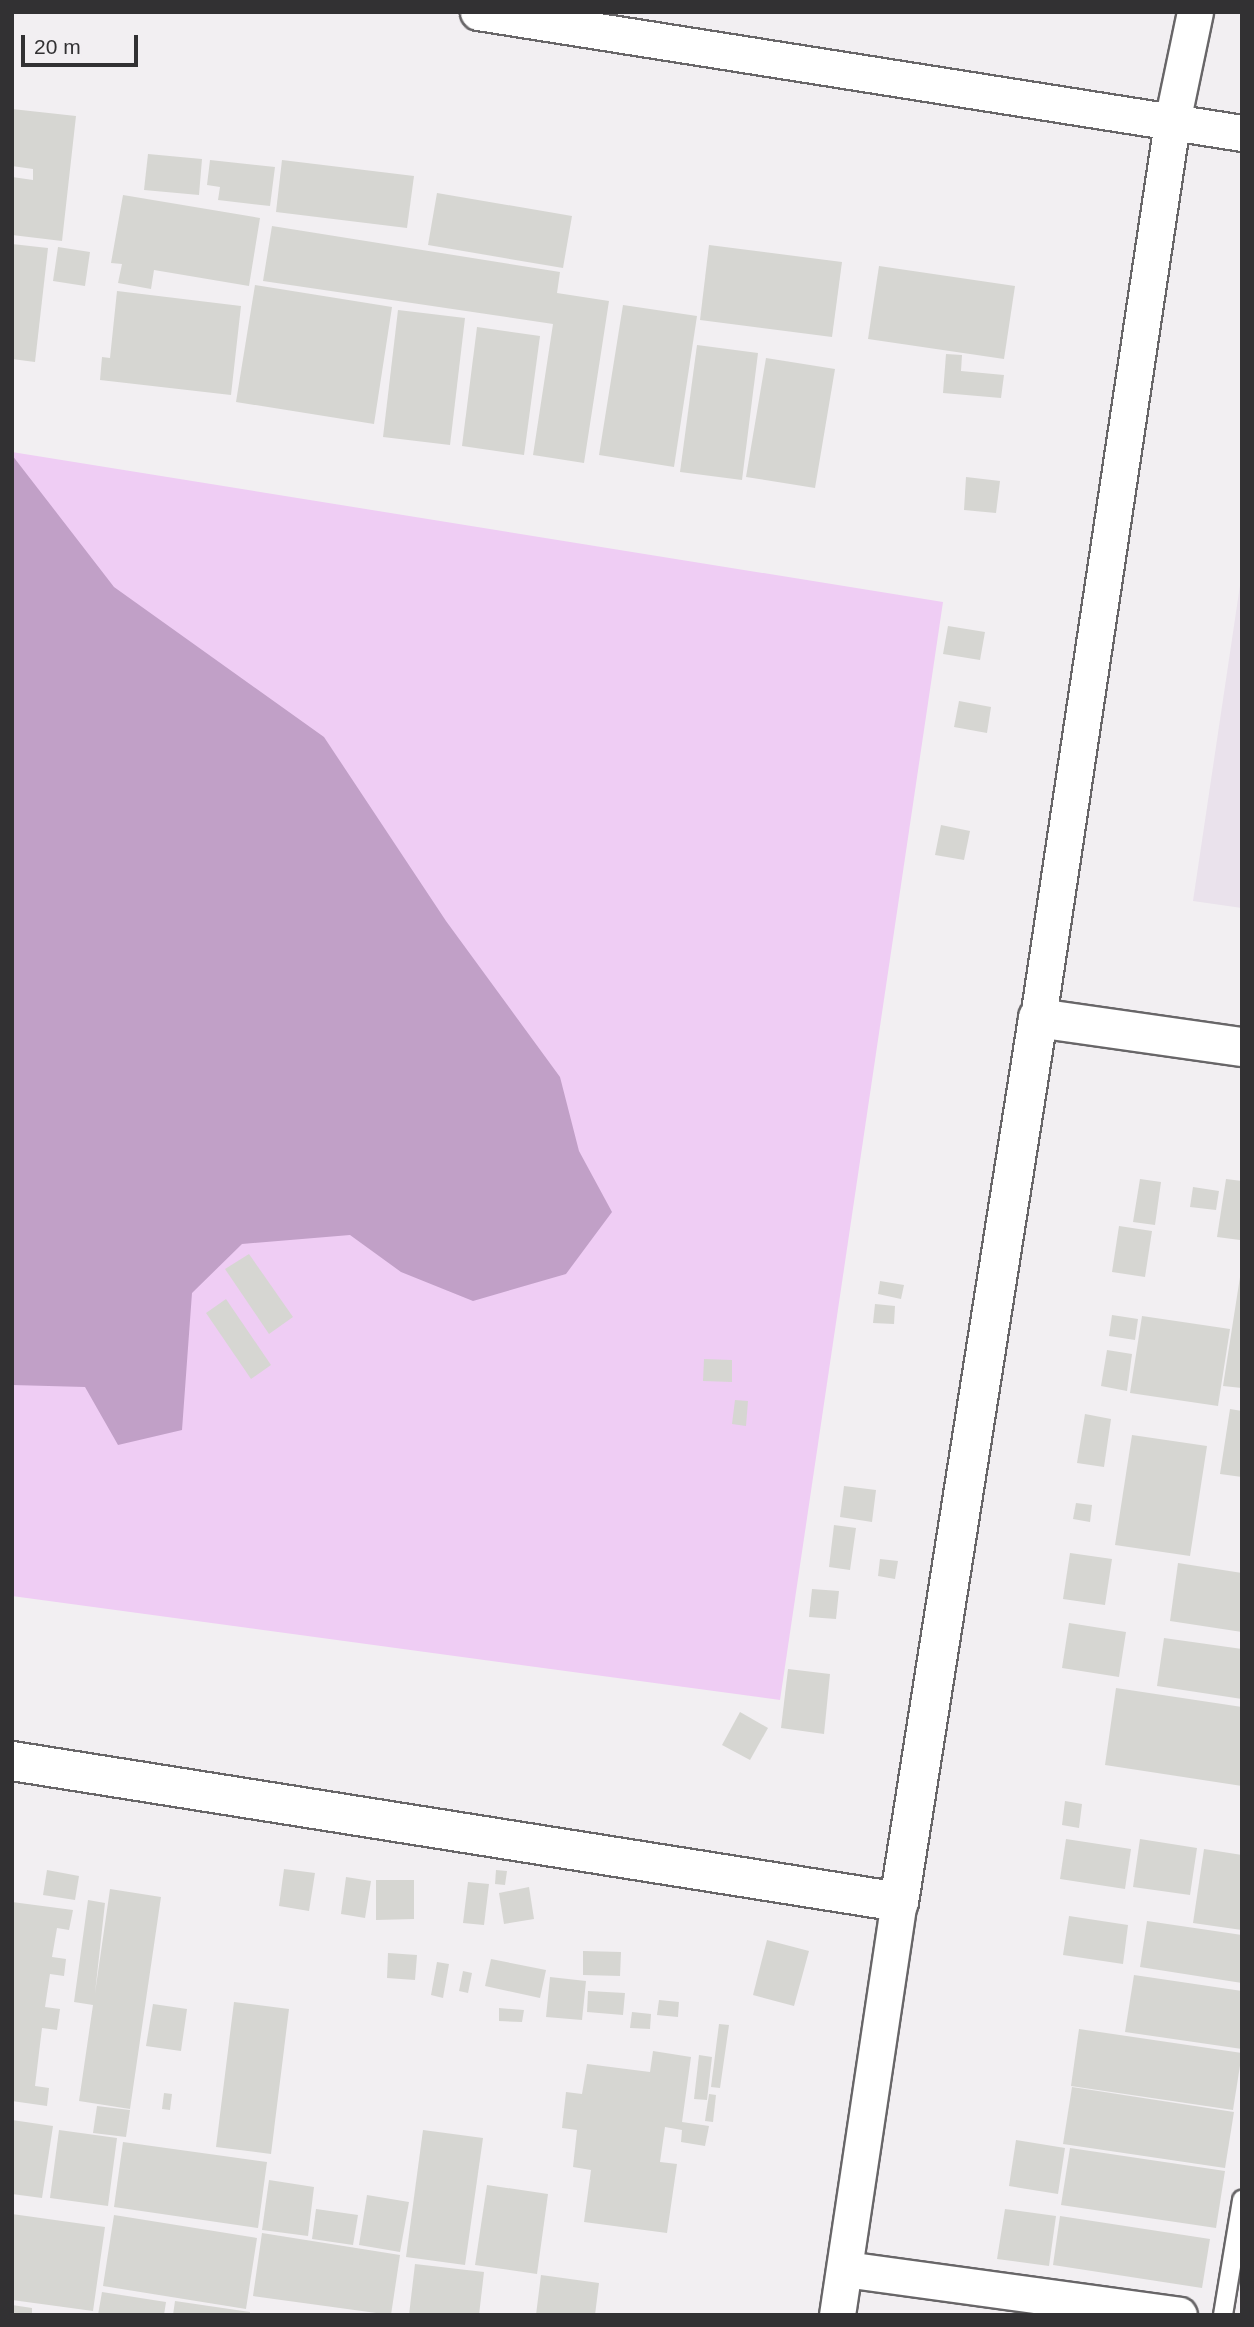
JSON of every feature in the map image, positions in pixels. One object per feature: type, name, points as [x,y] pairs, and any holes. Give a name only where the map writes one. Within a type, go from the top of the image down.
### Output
[{"type":"street","points":[[478,12],[1242,134]]},
{"type":"street","points":[[837,2315],[1038,1018],[1172,122],[1195,12]]},
{"type":"street","points":[[1038,1018],[1242,1047]]},
{"type":"street","points":[[12,1761],[899,1902]]},
{"type":"street","points":[[845,2269],[1179,2315]]},
{"type":"lane","points":[[1223,2315],[1242,2200]]},
{"type":"shaded area","points":[[12,452],[943,602],[780,1700],[12,1596]]},
{"type":"shaded area","points":[[12,455],[114,587],[324,737],[446,921],[560,1077],[579,1151],[612,1212],[566,1274],[473,1301],[401,1272],[350,1235],[242,1244],[192,1293],[182,1430],[118,1445],[85,1387],[12,1385]]},
{"type":"shaded area","points":[[1242,572],[1242,908],[1193,901]]},
{"type":"building","points":[[12,109],[76,116],[62,241],[12,235],[12,177],[33,180],[33,169],[12,166]]},
{"type":"building","points":[[148,154],[202,159],[199,195],[144,190]]},
{"type":"building","points":[[210,160],[275,167],[270,206],[218,200],[220,187],[207,185]]},
{"type":"building","points":[[282,160],[414,176],[407,228],[276,212]]},
{"type":"building","points":[[437,193],[572,216],[563,268],[428,245]]},
{"type":"building","points":[[123,195],[260,218],[249,286],[154,270],[151,289],[118,283],[122,264],[111,263]]},
{"type":"building","points":[[272,226],[560,272],[557,293],[609,301],[584,463],[533,455],[553,324],[263,281]]},
{"type":"building","points":[[12,244],[48,248],[35,362],[12,359]]},
{"type":"building","points":[[709,245],[842,262],[832,337],[700,320]]},
{"type":"building","points":[[58,247],[90,252],[85,286],[53,281]]},
{"type":"building","points":[[879,266],[1015,286],[1004,359],[868,339]]},
{"type":"building","points":[[255,285],[392,307],[374,424],[236,402]]},
{"type":"building","points":[[117,291],[241,306],[231,395],[100,380],[102,357],[110,358]]},
{"type":"building","points":[[623,305],[697,316],[674,467],[599,455]]},
{"type":"building","points":[[398,310],[465,318],[450,445],[383,437]]},
{"type":"building","points":[[477,327],[540,336],[524,455],[462,446]]},
{"type":"building","points":[[697,345],[758,353],[742,480],[680,472]]},
{"type":"building","points":[[946,354],[962,355],[961,371],[1004,375],[1001,398],[943,393]]},
{"type":"building","points":[[766,358],[835,369],[815,488],[746,477]]},
{"type":"building","points":[[966,477],[1000,481],[996,513],[964,510]]},
{"type":"building","points":[[948,626],[985,632],[980,660],[943,654]]},
{"type":"building","points":[[959,701],[991,707],[987,733],[954,727]]},
{"type":"building","points":[[941,825],[970,831],[964,860],[935,855]]},
{"type":"building","points":[[1140,1179],[1161,1182],[1155,1225],[1133,1222]]},
{"type":"building","points":[[1226,1179],[1242,1181],[1240,1240],[1217,1237]]},
{"type":"building","points":[[1193,1187],[1219,1191],[1216,1210],[1190,1207]]},
{"type":"building","points":[[1119,1226],[1152,1231],[1145,1277],[1112,1272]]},
{"type":"building","points":[[249,1254],[293,1317],[269,1334],[225,1269]]},
{"type":"building","points":[[1242,1277],[1242,1388],[1223,1386]]},
{"type":"building","points":[[880,1281],[904,1285],[901,1299],[878,1294]]},
{"type":"building","points":[[226,1299],[271,1365],[251,1379],[206,1313]]},
{"type":"building","points":[[875,1304],[895,1306],[894,1324],[873,1323]]},
{"type":"building","points":[[1112,1315],[1138,1319],[1135,1340],[1109,1336]]},
{"type":"building","points":[[1142,1316],[1230,1329],[1218,1406],[1130,1393]]},
{"type":"building","points":[[1107,1350],[1132,1354],[1127,1391],[1101,1386]]},
{"type":"building","points":[[704,1359],[732,1360],[732,1382],[703,1381]]},
{"type":"building","points":[[735,1400],[748,1401],[746,1426],[732,1424]]},
{"type":"building","points":[[1230,1409],[1242,1411],[1242,1477],[1220,1474]]},
{"type":"building","points":[[1085,1414],[1111,1419],[1104,1467],[1077,1463]]},
{"type":"building","points":[[1132,1435],[1207,1446],[1190,1556],[1115,1545]]},
{"type":"building","points":[[844,1486],[876,1490],[872,1522],[840,1517]]},
{"type":"building","points":[[1076,1503],[1092,1505],[1090,1522],[1073,1519]]},
{"type":"building","points":[[834,1525],[856,1528],[850,1570],[829,1567]]},
{"type":"building","points":[[1070,1553],[1112,1559],[1105,1605],[1063,1599]]},
{"type":"building","points":[[880,1559],[898,1561],[895,1579],[878,1576]]},
{"type":"building","points":[[1178,1563],[1242,1573],[1242,1632],[1170,1621]]},
{"type":"building","points":[[812,1589],[839,1591],[836,1619],[809,1617]]},
{"type":"building","points":[[1069,1623],[1126,1632],[1119,1677],[1062,1668]]},
{"type":"building","points":[[1164,1638],[1242,1649],[1242,1699],[1157,1686]]},
{"type":"building","points":[[788,1669],[830,1674],[824,1734],[781,1728]]},
{"type":"building","points":[[1116,1688],[1242,1707],[1242,1786],[1105,1765]]},
{"type":"building","points":[[740,1712],[768,1728],[750,1760],[722,1745]]},
{"type":"building","points":[[1065,1801],[1082,1804],[1079,1828],[1062,1825]]},
{"type":"building","points":[[1066,1839],[1131,1849],[1125,1889],[1060,1879]]},
{"type":"building","points":[[1140,1839],[1197,1848],[1190,1895],[1133,1887]]},
{"type":"building","points":[[1204,1849],[1242,1855],[1242,1930],[1193,1923]]},
{"type":"building","points":[[284,1869],[315,1873],[309,1911],[279,1906]]},
{"type":"building","points":[[47,1870],[79,1876],[75,1900],[43,1895]]},
{"type":"building","points":[[496,1870],[507,1871],[505,1885],[495,1884]]},
{"type":"building","points":[[346,1877],[371,1881],[365,1918],[341,1914]]},
{"type":"building","points":[[376,1880],[414,1880],[414,1919],[376,1920]]},
{"type":"building","points":[[468,1882],[489,1884],[484,1925],[463,1923]]},
{"type":"building","points":[[529,1887],[534,1919],[504,1924],[499,1893]]},
{"type":"building","points":[[110,1889],[161,1897],[130,2109],[79,2101],[93,2005],[74,2002],[88,1900],[105,1903],[95,1993]]},
{"type":"building","points":[[12,1902],[73,1910],[69,1930],[57,1928],[52,1957],[66,1959],[64,1976],[50,1974],[45,2007],[60,2009],[57,2030],[42,2028],[35,2086],[49,2088],[47,2106],[12,2101]]},
{"type":"building","points":[[1069,1916],[1128,1925],[1123,1964],[1063,1955]]},
{"type":"building","points":[[1147,1921],[1242,1935],[1242,1983],[1140,1967]]},
{"type":"building","points":[[767,1940],[809,1951],[794,2006],[753,1995]]},
{"type":"building","points":[[583,1951],[621,1952],[620,1976],[583,1975]]},
{"type":"building","points":[[388,1953],[417,1955],[415,1980],[387,1978]]},
{"type":"building","points":[[491,1959],[546,1970],[540,1998],[485,1986]]},
{"type":"building","points":[[437,1962],[449,1964],[443,1998],[431,1995]]},
{"type":"building","points":[[463,1971],[472,1973],[468,1993],[459,1991]]},
{"type":"building","points":[[1134,1975],[1242,1991],[1242,2049],[1125,2032]]},
{"type":"building","points":[[550,1977],[586,1981],[582,2020],[546,2017]]},
{"type":"building","points":[[588,1991],[625,1993],[623,2015],[587,2012]]},
{"type":"building","points":[[659,2000],[679,2002],[678,2017],[657,2015]]},
{"type":"building","points":[[234,2002],[289,2009],[271,2154],[216,2147]]},
{"type":"building","points":[[153,2004],[187,2009],[181,2051],[146,2046]]},
{"type":"building","points":[[499,2008],[524,2010],[522,2022],[499,2021]]},
{"type":"building","points":[[632,2012],[651,2014],[650,2029],[630,2028]]},
{"type":"building","points":[[719,2024],[729,2025],[720,2088],[711,2087]]},
{"type":"building","points":[[1079,2029],[1242,2053],[1233,2110],[1071,2086]]},
{"type":"building","points":[[653,2051],[691,2057],[682,2122],[709,2126],[705,2146],[681,2142],[682,2130],[665,2127],[660,2162],[677,2164],[667,2233],[584,2222],[591,2170],[573,2167],[577,2130],[562,2128],[566,2092],[582,2094],[587,2064],[650,2072]]},
{"type":"building","points":[[699,2055],[712,2057],[707,2100],[694,2099]]},
{"type":"building","points":[[1072,2087],[1234,2112],[1225,2168],[1063,2144]]},
{"type":"building","points":[[164,2093],[172,2094],[170,2110],[162,2109]]},
{"type":"building","points":[[709,2094],[716,2095],[713,2122],[705,2121]]},
{"type":"building","points":[[97,2106],[130,2110],[126,2137],[93,2133]]},
{"type":"building","points":[[12,2120],[53,2126],[42,2198],[12,2194]]},
{"type":"building","points":[[59,2130],[117,2138],[108,2206],[50,2198]]},
{"type":"building","points":[[423,2130],[483,2138],[465,2265],[406,2257]]},
{"type":"building","points":[[1016,2140],[1065,2148],[1058,2194],[1009,2186]]},
{"type":"building","points":[[123,2142],[267,2162],[258,2228],[114,2207]]},
{"type":"building","points":[[1070,2148],[1225,2171],[1216,2228],[1061,2205]]},
{"type":"building","points":[[269,2180],[314,2187],[308,2236],[262,2230]]},
{"type":"building","points":[[487,2185],[548,2194],[537,2274],[475,2265]]},
{"type":"building","points":[[367,2195],[409,2202],[400,2252],[359,2245]]},
{"type":"building","points":[[316,2209],[358,2215],[353,2245],[312,2239]]},
{"type":"building","points":[[1005,2209],[1056,2216],[1049,2266],[997,2259]]},
{"type":"building","points":[[12,2214],[105,2227],[93,2311],[12,2300]]},
{"type":"building","points":[[114,2215],[257,2238],[246,2309],[103,2286]]},
{"type":"building","points":[[1060,2216],[1210,2239],[1202,2288],[1053,2265]]},
{"type":"building","points":[[262,2233],[400,2255],[391,2315],[253,2296]]},
{"type":"building","points":[[415,2264],[484,2272],[479,2315],[409,2315]]},
{"type":"building","points":[[541,2275],[599,2283],[595,2315],[536,2315]]},
{"type":"building","points":[[102,2292],[166,2302],[164,2315],[98,2315]]},
{"type":"building","points":[[175,2301],[250,2312],[250,2315],[173,2315]]},
{"type":"building","points":[[12,2305],[32,2308],[32,2315],[12,2315]]}]
